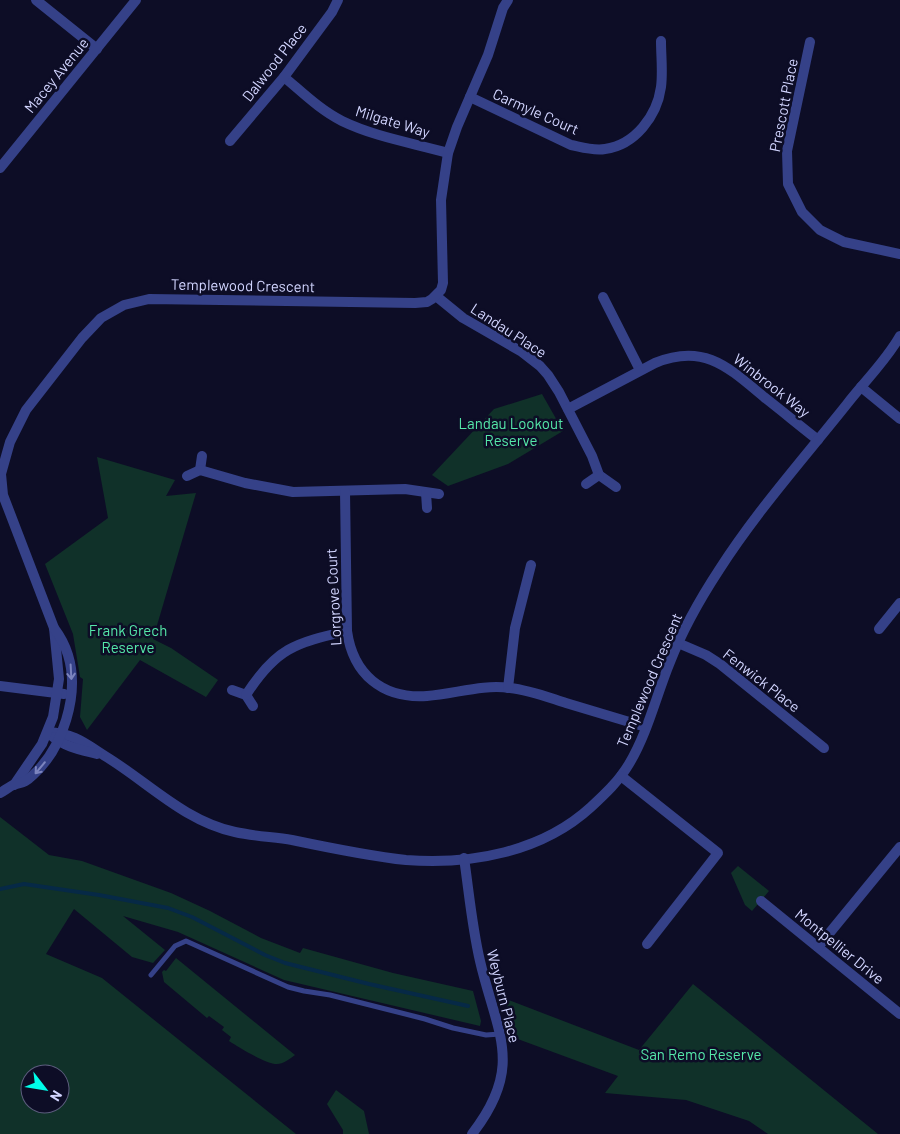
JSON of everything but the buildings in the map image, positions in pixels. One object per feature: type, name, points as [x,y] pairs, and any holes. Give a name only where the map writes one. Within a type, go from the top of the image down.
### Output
[{"type":"street","points":[[36,0],[97,49]]},
{"type":"street","name":"Macey Avenue","points":[[0,168],[136,0]]},
{"type":"street","name":"Dalwood Place","points":[[230,140],[284,77],[332,12],[338,0]]},
{"type":"street","points":[[436,296],[441,290],[443,283],[441,200],[448,153],[488,55],[505,3]]},
{"type":"street","name":"Carmyle Court","points":[[470,97],[570,144],[588,149],[604,150],[619,145],[631,138],[651,116],[658,101],[661,86],[661,41]]},
{"type":"street","name":"Prescott Place","points":[[810,42],[787,151],[788,184],[802,212],[820,230],[844,242],[900,254]]},
{"type":"street","name":"Milgate Way","points":[[284,77],[315,103],[341,120],[372,133],[448,153]]},
{"type":"street","name":"Landau Place","points":[[436,296],[476,327],[522,352],[548,374],[592,456],[599,475]]},
{"type":"street","name":"Templewood Crescent","points":[[60,737],[67,717],[70,694],[71,673],[68,655],[65,645],[54,628],[1,495],[1,474],[10,442],[26,410],[82,338],[101,318],[124,305],[149,299],[414,303],[427,302],[436,296]]},
{"type":"street","points":[[603,297],[640,370]]},
{"type":"street","name":"Templewood Crescent","points":[[54,628],[59,672],[58,693],[48,732],[86,743],[122,765],[173,804],[195,816],[226,829],[406,860],[464,858],[499,854],[534,844],[583,814],[621,776],[635,752],[646,727],[678,643],[695,610],[724,562],[900,336]]},
{"type":"street","name":"Winbrook Way","points":[[568,409],[640,370],[670,357],[681,355],[714,361],[740,378],[818,440]]},
{"type":"street","points":[[861,387],[900,419]]},
{"type":"street","points":[[200,470],[202,456]]},
{"type":"street","points":[[187,476],[200,470],[277,490],[305,492],[405,489],[439,494]]},
{"type":"street","points":[[586,484],[599,475],[616,487]]},
{"type":"street","name":"Lorgrove Court","points":[[345,491],[347,631],[351,652],[359,667],[371,680],[388,690],[407,695],[426,696],[472,688],[508,688],[534,693],[646,727]]},
{"type":"street","points":[[426,493],[427,508]]},
{"type":"street","points":[[508,688],[515,628],[531,565]]},
{"type":"street","points":[[879,629],[900,603]]},
{"type":"street","points":[[246,695],[262,672],[282,653],[307,641],[347,631]]},
{"type":"street","name":"Fenwick Place","points":[[678,643],[706,655],[720,664],[824,748]]},
{"type":"street","points":[[0,686],[70,694]]},
{"type":"street","points":[[232,690],[246,695],[253,706]]},
{"type":"street","points":[[14,785],[48,732]]},
{"type":"street","points":[[0,793],[14,785],[24,783],[34,775],[42,766],[60,737]]},
{"type":"street","points":[[621,776],[718,853],[647,944]]},
{"type":"street","points":[[818,948],[900,846]]},
{"type":"street","name":"Weyburn Place","points":[[464,858],[478,955],[500,1034],[503,1055],[500,1082],[489,1110],[472,1134]]},
{"type":"street","name":"Montpellier Drive","points":[[761,901],[900,1014]]},
{"type":"lane","points":[[151,975],[175,946],[186,942],[280,984],[300,990],[330,995],[461,1030],[486,1035],[500,1034]]},
{"type":"green space","name":"Landau Lookout Reserve","points":[[542,394],[563,431],[508,464],[448,486],[432,475],[494,409]]},
{"type":"green space","name":"Frank Grech Reserve","points":[[97,457],[175,480],[166,496],[196,493],[153,639],[171,648],[218,680],[206,697],[140,660],[87,730],[80,717],[83,679],[80,677],[73,634],[45,564],[108,518]]},
{"type":"green space","points":[[0,817],[49,855],[82,861],[171,893],[261,938],[300,953],[303,948],[393,973],[473,991],[481,1021],[480,1026],[284,980],[178,932],[123,916],[165,950],[153,963],[132,957],[74,909],[46,954],[102,978],[296,1134],[0,1134]]},
{"type":"green space","points":[[738,866],[769,891],[752,911],[745,905],[731,873]]},
{"type":"green space","points":[[176,958],[295,1055],[282,1063],[272,1063],[252,1055],[229,1041],[231,1037],[222,1030],[224,1027],[209,1016],[207,1018],[164,982],[162,972],[166,971]]},
{"type":"green space","name":"San Remo Reserve","points":[[693,984],[878,1134],[768,1134],[749,1121],[686,1100],[605,1093],[618,1076],[515,1038],[506,1002],[506,999],[639,1050]]},
{"type":"green space","points":[[336,1090],[364,1111],[369,1134],[343,1134],[343,1130],[327,1104]]},
{"type":"waterway","points":[[0,889],[24,884],[168,908],[192,917],[265,955],[285,963],[468,1006]]}]
